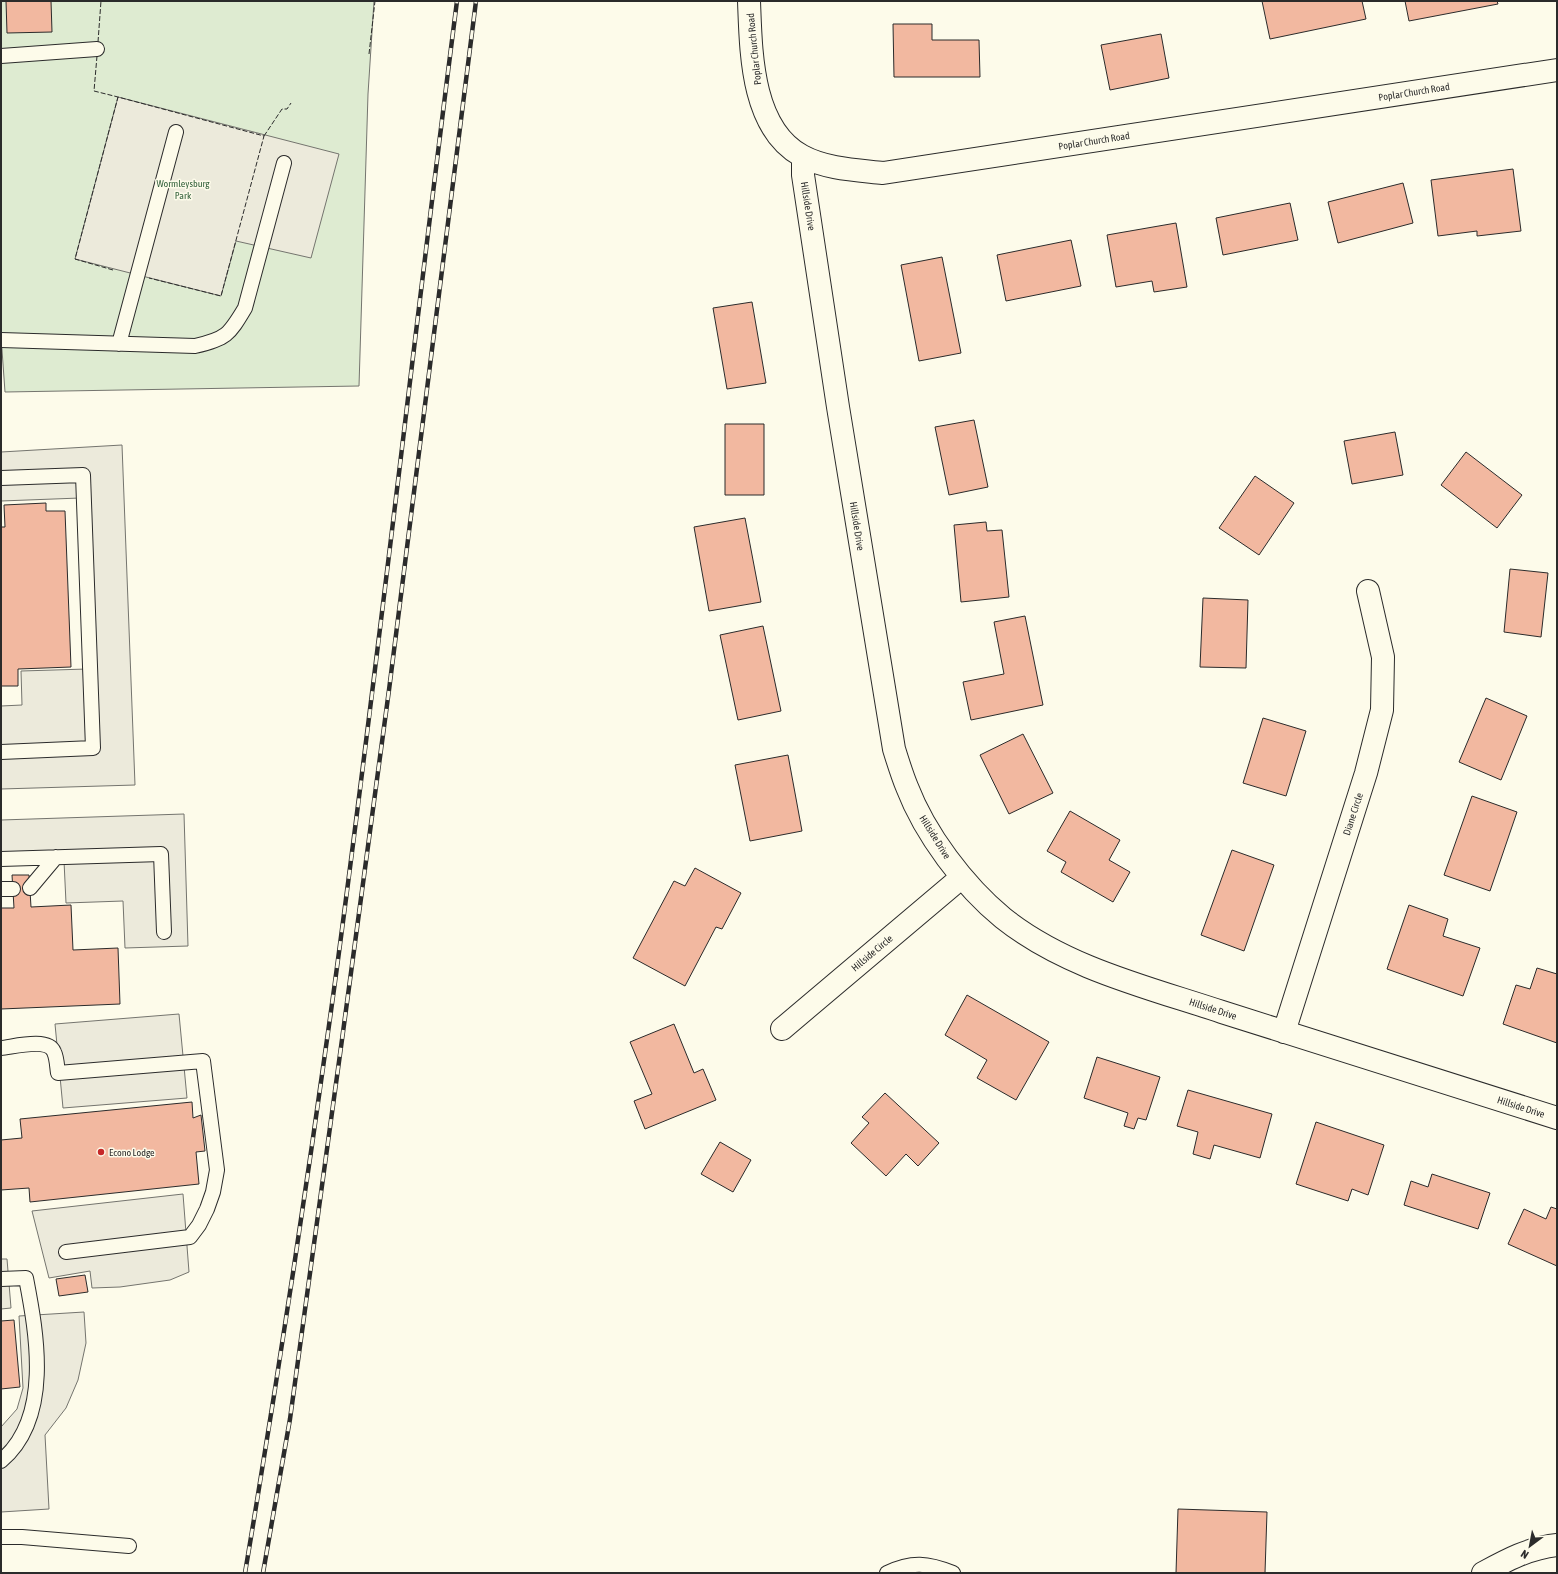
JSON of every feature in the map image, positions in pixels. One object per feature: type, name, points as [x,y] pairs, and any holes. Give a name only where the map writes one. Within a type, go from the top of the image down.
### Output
[{"type":"street","name":"Poplar Church Road","points":[[749,1],[756,81],[762,108],[778,136],[795,152],[803,157],[838,168],[883,173],[1557,70]]},
{"type":"street","name":"Hillside Drive","points":[[803,157],[803,175],[837,399],[894,749],[907,788],[929,830],[962,877],[1002,917],[1040,944],[1085,967],[1284,1032],[1557,1118]]},
{"type":"street","name":"Diane Circle","points":[[1284,1032],[1366,773],[1382,710],[1383,657],[1368,591]]},
{"type":"street","name":"Hillside Circle","points":[[782,1029],[962,877]]},
{"type":"street","points":[[1483,1573],[1513,1556],[1539,1547],[1557,1545]]},
{"type":"lane","points":[[1,56],[97,49]]},
{"type":"lane","points":[[119,344],[176,132]]},
{"type":"lane","points":[[1,340],[195,346],[217,342],[233,329],[245,308],[284,163]]},
{"type":"lane","points":[[1,478],[83,475],[93,748],[1,752]]},
{"type":"lane","points":[[1,859],[161,854],[164,932]]},
{"type":"lane","points":[[30,888],[56,857]]},
{"type":"lane","points":[[1,1048],[42,1043],[50,1046],[54,1051],[58,1073],[203,1060],[217,1170],[213,1192],[199,1225],[190,1237],[66,1252]]},
{"type":"lane","points":[[1,1279],[26,1278],[36,1330],[37,1373],[33,1403],[26,1428],[14,1447],[1,1461]]},
{"type":"lane","points":[[1,1537],[129,1546]]},
{"type":"lane","points":[[887,1573],[900,1567],[918,1564],[936,1566],[953,1573]]},
{"type":"green space","name":"Wormleysburg Park","points":[[1,1],[374,1],[368,94],[359,386],[5,392],[1,336]]},
{"type":"shaded area","points":[[118,97],[339,154],[311,258],[236,241],[221,296],[75,259]]},
{"type":"shaded area","points":[[122,445],[135,785],[1,789],[1,706],[22,705],[21,671],[87,669],[80,498],[1,501],[1,452]]},
{"type":"shaded area","points":[[184,814],[188,946],[125,948],[123,901],[66,903],[64,861],[1,862],[1,820]]},
{"type":"shaded area","points":[[179,1014],[187,1098],[63,1108],[55,1024]]},
{"type":"shaded area","points":[[183,1194],[189,1272],[170,1280],[120,1287],[92,1288],[90,1271],[49,1278],[32,1211]]},
{"type":"shaded area","points":[[1,1259],[7,1259],[11,1308],[1,1309]]},
{"type":"shaded area","points":[[84,1312],[86,1343],[78,1380],[66,1408],[45,1435],[49,1509],[1,1512],[1,1427],[17,1409],[23,1388],[19,1316]]},
{"type":"building","points":[[6,1],[51,1],[52,32],[7,33]]},
{"type":"building","points":[[1262,1],[1362,1],[1366,19],[1270,39]]},
{"type":"building","points":[[1405,1],[1497,1],[1498,4],[1409,21]]},
{"type":"building","points":[[893,24],[932,24],[932,40],[979,40],[980,77],[894,77]]},
{"type":"building","points":[[1161,34],[1169,78],[1110,90],[1101,45]]},
{"type":"building","points":[[1513,169],[1521,231],[1477,236],[1477,231],[1438,236],[1431,180]]},
{"type":"building","points":[[1403,183],[1413,223],[1338,243],[1328,202]]},
{"type":"building","points":[[1290,203],[1298,240],[1223,255],[1216,218]]},
{"type":"building","points":[[1176,223],[1187,287],[1154,292],[1152,281],[1116,287],[1107,235]]},
{"type":"building","points":[[1071,240],[1081,286],[1006,301],[997,255]]},
{"type":"building","points":[[942,257],[961,353],[919,361],[901,265]]},
{"type":"building","points":[[752,302],[766,383],[727,389],[713,308]]},
{"type":"building","points":[[974,420],[988,487],[949,495],[935,427]]},
{"type":"building","points":[[725,424],[764,424],[764,495],[725,495]]},
{"type":"building","points":[[1395,432],[1403,475],[1352,484],[1344,441]]},
{"type":"building","points":[[1466,452],[1522,495],[1497,528],[1441,485]]},
{"type":"building","points":[[1255,476],[1294,503],[1259,555],[1219,528]]},
{"type":"building","points":[[46,503],[46,511],[65,511],[71,667],[18,669],[18,686],[1,686],[1,527],[5,527],[4,505]]},
{"type":"building","points":[[745,518],[761,602],[709,611],[694,527]]},
{"type":"building","points":[[986,522],[987,531],[1002,530],[1009,597],[961,602],[954,525]]},
{"type":"building","points":[[1510,569],[1548,573],[1541,637],[1504,632]]},
{"type":"building","points":[[1203,598],[1248,600],[1246,668],[1200,667]]},
{"type":"building","points":[[1025,616],[1043,705],[971,720],[963,682],[1004,674],[994,622]]},
{"type":"building","points":[[763,626],[781,711],[738,720],[720,635]]},
{"type":"building","points":[[1486,698],[1527,716],[1501,780],[1459,762]]},
{"type":"building","points":[[1263,718],[1306,731],[1286,796],[1243,783]]},
{"type":"building","points":[[1023,734],[1053,793],[1009,814],[980,755]]},
{"type":"building","points":[[788,755],[802,831],[750,841],[735,765]]},
{"type":"building","points":[[1472,796],[1517,812],[1490,891],[1444,875]]},
{"type":"building","points":[[1070,811],[1120,840],[1109,860],[1130,872],[1113,902],[1061,872],[1066,862],[1047,851]]},
{"type":"building","points":[[1232,850],[1274,865],[1244,951],[1201,935]]},
{"type":"building","points":[[695,868],[741,893],[722,929],[716,927],[685,986],[633,958],[674,881],[685,886]]},
{"type":"building","points":[[12,875],[29,875],[31,907],[71,905],[73,950],[118,948],[120,1004],[1,1009],[1,908],[14,908]]},
{"type":"building","points":[[1409,905],[1448,919],[1443,936],[1480,948],[1463,996],[1387,969]]},
{"type":"building","points":[[1537,968],[1557,974],[1557,1043],[1503,1024],[1516,985],[1530,989]]},
{"type":"building","points":[[967,995],[1049,1042],[1016,1100],[977,1078],[987,1060],[945,1035]]},
{"type":"building","points":[[674,1024],[694,1073],[703,1069],[716,1100],[645,1129],[634,1101],[652,1094],[630,1042]]},
{"type":"building","points":[[1097,1057],[1160,1077],[1146,1120],[1138,1118],[1134,1129],[1124,1126],[1128,1113],[1084,1098]]},
{"type":"building","points":[[1188,1090],[1272,1114],[1260,1158],[1214,1145],[1210,1159],[1193,1154],[1198,1132],[1177,1126]]},
{"type":"building","points":[[885,1093],[939,1143],[918,1166],[906,1154],[886,1176],[851,1143],[869,1123],[862,1117]]},
{"type":"building","name":"Econo Lodge","points":[[192,1102],[193,1118],[201,1115],[205,1151],[196,1152],[199,1184],[30,1202],[29,1188],[1,1190],[1,1140],[22,1138],[20,1119]]},
{"type":"building","points":[[1316,1122],[1384,1145],[1368,1195],[1352,1189],[1348,1201],[1296,1184]]},
{"type":"building","points":[[720,1142],[751,1160],[733,1192],[701,1174]]},
{"type":"building","points":[[1432,1174],[1490,1193],[1478,1229],[1404,1205],[1411,1181],[1428,1187]]},
{"type":"building","points":[[1551,1207],[1557,1209],[1557,1266],[1508,1244],[1524,1209],[1546,1219]]},
{"type":"building","points":[[85,1275],[88,1292],[59,1296],[56,1279]]},
{"type":"building","points":[[14,1320],[20,1387],[1,1389],[1,1321]]},
{"type":"building","points":[[1178,1509],[1267,1512],[1265,1573],[1176,1573]]},
{"type":"railway","points":[[245,1573],[292,1278],[335,982],[367,737],[457,1]]},
{"type":"railway","points":[[263,1573],[290,1419],[341,1047],[389,690],[476,1]]},
{"type":"fence","points":[[98,42],[101,1]]},
{"type":"fence","points":[[369,54],[375,1]]},
{"type":"fence","points":[[97,56],[94,91],[118,97]]},
{"type":"fence","points":[[113,270],[75,259],[118,97],[264,136],[221,296],[149,278]]},
{"type":"fence","points":[[264,136],[282,109],[287,109],[291,103]]},
{"type":"place","name":"Econo Lodge","points":[[101,1152]]}]
